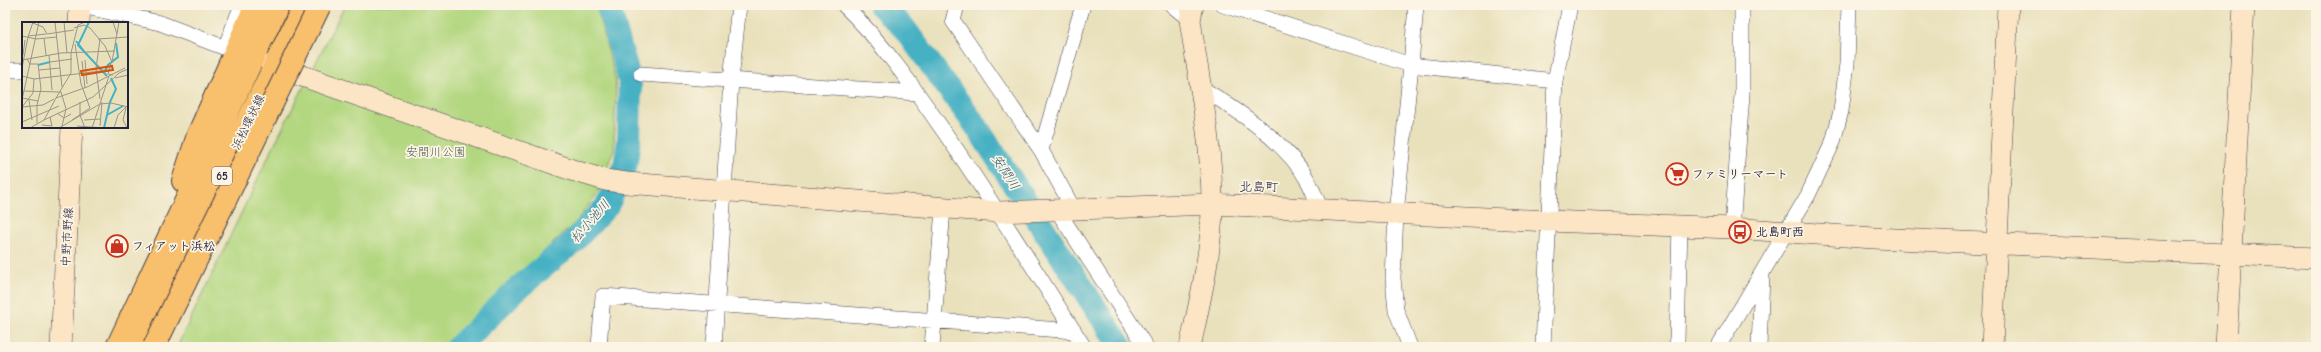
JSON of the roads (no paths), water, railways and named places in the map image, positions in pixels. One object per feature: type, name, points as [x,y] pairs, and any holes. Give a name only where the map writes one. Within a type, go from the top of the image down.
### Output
[{"type":"main road","points":[[116,347],[153,274],[198,135],[238,52],[256,5]]},
{"type":"main road","points":[[238,52],[278,5]]},
{"type":"main road","name":"浜松環状線","points":[[141,347],[184,253],[304,5]]},
{"type":"main road","points":[[154,347],[320,5]]},
{"type":"street","points":[[238,52],[242,5]]},
{"type":"street","points":[[714,347],[731,80],[739,5]]},
{"type":"street","points":[[844,5],[865,26],[917,92],[999,212],[1084,347]]},
{"type":"street","points":[[957,5],[953,21],[1041,150],[1062,210],[1146,347]]},
{"type":"street","points":[[1041,150],[1083,5]]},
{"type":"street","points":[[1172,5],[1192,13],[1200,87],[1208,141],[1212,204],[1204,277],[1190,347]]},
{"type":"street","points":[[1223,5],[1411,65],[1554,82]]},
{"type":"street","points":[[1410,347],[1396,310],[1392,278],[1396,214],[1416,5]]},
{"type":"street","points":[[1543,347],[1554,82],[1570,5]]},
{"type":"street","points":[[1732,228],[1742,95],[1742,5]]},
{"type":"street","points":[[1718,347],[1808,196],[1833,142],[1842,103],[1847,64],[1849,5]]},
{"type":"street","points":[[1992,347],[2008,5]]},
{"type":"street","points":[[2226,347],[2244,5]]},
{"type":"street","points":[[79,10],[160,23],[275,66],[605,180],[627,183],[943,209],[999,212],[1212,204],[1548,222],[1732,228],[1996,244],[2316,258]]},
{"type":"street","points":[[5,70],[22,70]]},
{"type":"street","points":[[641,74],[917,92]]},
{"type":"street","points":[[1200,87],[1243,114],[1280,145],[1308,179],[1321,209]]},
{"type":"street","name":"中野市野線","points":[[61,347],[72,128]]},
{"type":"street","points":[[932,347],[943,209]]},
{"type":"street","points":[[1678,340],[1680,226]]},
{"type":"street","points":[[1759,347],[1762,274]]},
{"type":"street","points":[[600,347],[603,296],[716,303],[1074,331]]},
{"type":"waterway","name":"松小池川","points":[[458,347],[517,289],[572,243],[607,206],[625,167],[629,140],[630,81],[608,5]]},
{"type":"waterway","name":"安間川","points":[[880,5],[904,28],[976,126],[1121,347]]},
{"type":"place","name":"ファミリーマート","points":[[1677,174]]},
{"type":"place","name":"北島町西","points":[[1740,232]]},
{"type":"place","name":"フィアット浜松","points":[[117,246]]},
{"type":"district","name":"北島町","points":[[1259,186]]},
{"type":"park label","name":"安間川公園","points":[[436,152]]}]
